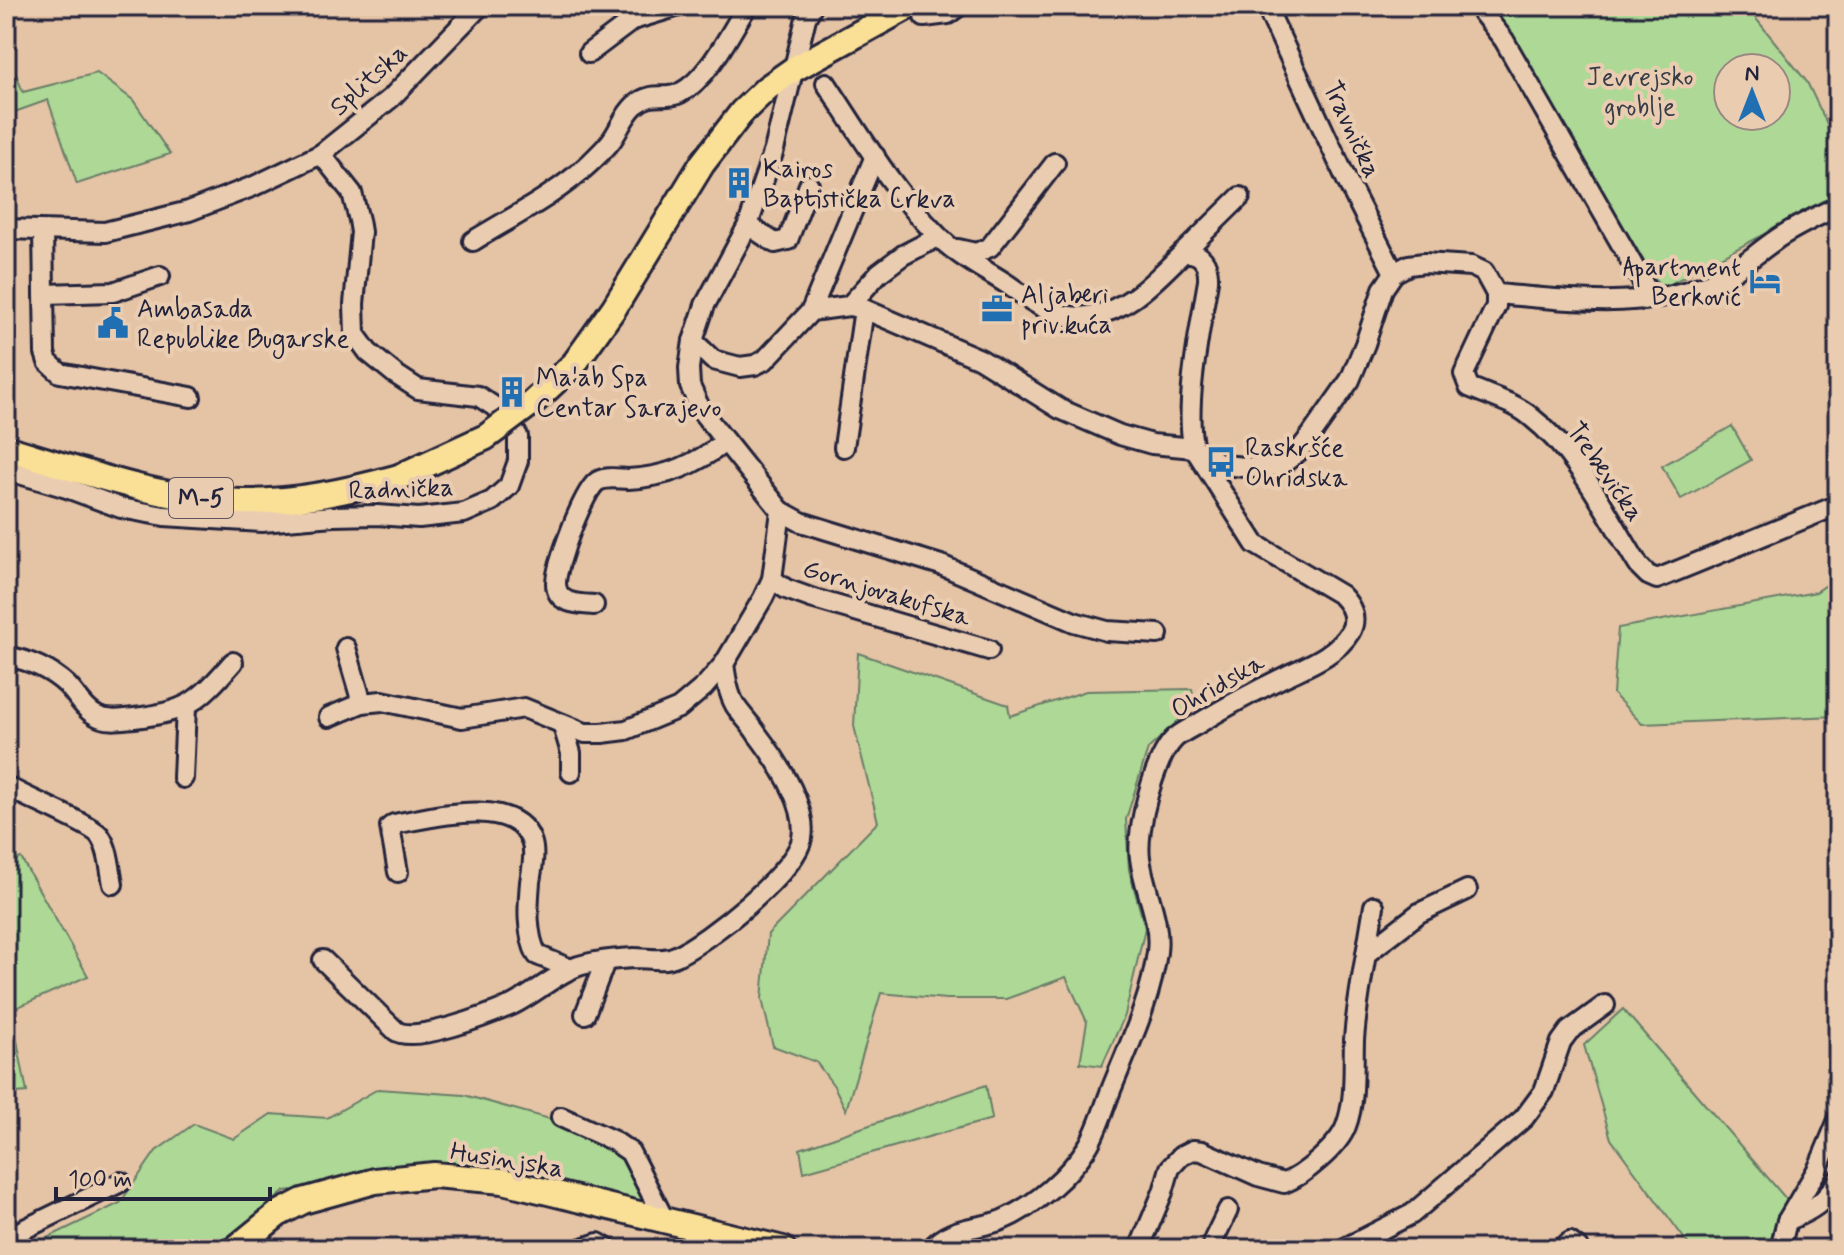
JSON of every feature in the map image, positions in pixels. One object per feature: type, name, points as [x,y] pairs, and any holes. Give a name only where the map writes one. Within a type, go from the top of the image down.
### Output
[{"type":"main road","name":"M-5","points":[[6,448],[66,477],[241,502],[323,495],[399,477],[486,437],[533,402],[574,364],[614,308],[720,139],[767,88],[794,69],[909,12]]},
{"type":"main road","name":"Husinjska","points":[[235,1249],[278,1214],[303,1201],[375,1181],[434,1175],[503,1181],[755,1245],[783,1249]]},
{"type":"street","name":"Splitska","points":[[321,154],[391,98],[480,6]]},
{"type":"street","points":[[589,53],[633,20],[679,6]]},
{"type":"street","points":[[473,241],[548,195],[588,165],[609,144],[628,113],[645,98],[678,94],[685,90],[709,66],[747,6]]},
{"type":"street","points":[[812,6],[806,18],[774,150],[748,225],[705,305],[693,341],[690,386],[702,412],[781,511],[801,522],[941,565],[1074,622],[1107,631],[1158,634]]},
{"type":"street","points":[[909,12],[948,14],[959,6]]},
{"type":"street","name":"Travnička","points":[[1266,6],[1348,183],[1394,273]]},
{"type":"street","points":[[1477,6],[1504,40],[1621,244],[1644,285],[1644,300]]},
{"type":"street","points":[[826,83],[875,156],[945,242],[1035,304],[1063,316],[1089,317],[1115,310],[1137,297],[1240,197]]},
{"type":"street","points":[[6,229],[105,232],[189,211],[254,186],[321,154]]},
{"type":"street","name":"Radnička","points":[[66,477],[121,508],[164,516],[262,522],[333,516],[419,518],[454,515],[492,501],[509,486],[518,461],[518,436],[498,409],[478,396],[418,389],[368,352],[355,334],[361,241],[359,220],[352,193],[321,154]]},
{"type":"street","points":[[693,341],[713,360],[740,367],[765,360],[811,311],[875,156]]},
{"type":"street","points":[[844,447],[856,307],[879,273],[903,255],[945,242],[970,252],[986,251],[1055,163]]},
{"type":"street","points":[[748,225],[775,243],[788,240],[809,185]]},
{"type":"street","points":[[811,311],[856,307],[980,359],[1060,409],[1120,435],[1152,444],[1194,448],[1223,465],[1270,468],[1289,460],[1312,434],[1350,380],[1383,289],[1394,273],[1409,265],[1471,266],[1484,272],[1496,294],[1563,299],[1657,300],[1718,280],[1751,260],[1775,240],[1838,206]]},
{"type":"street","points":[[43,231],[45,353],[54,370],[191,397]]},
{"type":"street","points":[[1183,253],[1189,252],[1202,258],[1208,271],[1190,406],[1194,448]]},
{"type":"street","points":[[44,294],[113,292],[160,276]]},
{"type":"street","name":"Trebevićka","points":[[1496,294],[1496,306],[1464,374],[1465,382],[1469,387],[1528,414],[1548,432],[1574,462],[1639,566],[1648,575],[1657,579],[1838,505]]},
{"type":"street","points":[[594,605],[564,600],[558,593],[556,581],[575,522],[593,483],[602,478],[658,476],[683,469],[705,458],[725,442]]},
{"type":"street","name":"Ohridska","points":[[931,1249],[939,1239],[953,1232],[1002,1220],[1038,1197],[1068,1173],[1089,1144],[1150,988],[1157,952],[1158,927],[1140,859],[1140,842],[1161,759],[1175,739],[1235,701],[1324,657],[1352,629],[1354,614],[1349,602],[1255,544],[1194,448]]},
{"type":"street","points":[[6,470],[66,477]]},
{"type":"street","name":"Gornjovakufska","points":[[329,717],[362,703],[382,701],[462,718],[524,708],[585,733],[626,730],[679,708],[704,687],[724,664],[772,579],[781,511]]},
{"type":"street","name":"Gornjovakufska","points":[[772,579],[786,589],[811,598],[989,650]]},
{"type":"street","points":[[346,648],[362,703]]},
{"type":"street","points":[[6,656],[23,659],[46,670],[66,684],[97,716],[112,720],[186,707],[209,690],[233,662]]},
{"type":"street","points":[[323,960],[396,1031],[406,1035],[457,1025],[512,1004],[571,969],[632,958],[662,960],[676,957],[728,921],[759,895],[793,858],[802,839],[799,805],[759,735],[735,705],[724,664]]},
{"type":"street","points":[[183,778],[186,707]]},
{"type":"street","points":[[563,726],[571,753],[571,772]]},
{"type":"street","points":[[6,786],[39,805],[94,828],[104,844],[113,884]]},
{"type":"street","points":[[398,872],[389,835],[390,827],[394,824],[471,812],[506,816],[526,831],[532,842],[529,917],[533,947],[537,955],[571,969]]},
{"type":"street","points":[[1366,954],[1419,913],[1467,890]]},
{"type":"street","points":[[1139,1249],[1170,1168],[1181,1156],[1193,1150],[1202,1151],[1258,1176],[1284,1183],[1314,1163],[1346,1129],[1355,1035],[1374,906]]},
{"type":"street","points":[[585,1014],[605,962]]},
{"type":"street","points":[[1343,1249],[1412,1214],[1524,1118],[1544,1091],[1561,1042],[1569,1031],[1605,1005]]},
{"type":"street","points":[[561,1117],[614,1141],[630,1152],[665,1221]]},
{"type":"street","points":[[1780,1249],[1787,1221],[1818,1168],[1838,1120]]},
{"type":"street","points":[[1787,1221],[1814,1210],[1830,1196],[1838,1180]]},
{"type":"street","points":[[6,1238],[121,1182]]},
{"type":"street","points":[[1213,1249],[1214,1239],[1228,1210]]},
{"type":"street","points":[[1559,1249],[1570,1242],[1579,1249]]},
{"type":"street","points":[[580,1249],[590,1243],[598,1243],[608,1249]]},
{"type":"green space","name":"Jevrejsko groblje","points":[[1484,6],[1746,6],[1783,52],[1712,52],[1712,132],[1792,132],[1792,63],[1807,82],[1838,147],[1838,195],[1661,289],[1550,105]]},
{"type":"green space","points":[[6,49],[23,92],[97,73],[133,100],[170,154],[77,184],[48,100],[6,115]]},
{"type":"green space","points":[[1732,426],[1751,460],[1681,499],[1662,466]]},
{"type":"green space","points":[[1838,577],[1838,716],[1642,724],[1613,694],[1618,628],[1816,592]]},
{"type":"green space","points":[[858,653],[1008,705],[1010,716],[1086,691],[1192,689],[1195,705],[1148,749],[1126,819],[1129,870],[1145,928],[1125,1015],[1102,1066],[1080,1063],[1087,1022],[1066,977],[1006,999],[946,999],[881,993],[846,1110],[834,1086],[816,1062],[773,1046],[762,999],[768,934],[878,822],[854,726]]},
{"type":"green space","points":[[21,858],[88,976],[11,1010],[27,1092],[6,1094],[6,864]]},
{"type":"green space","points":[[1623,1009],[1787,1200],[1771,1249],[1692,1249],[1611,1139],[1584,1045]]},
{"type":"green space","points":[[986,1085],[992,1119],[804,1172],[800,1149]]},
{"type":"green space","points":[[378,1089],[464,1095],[564,1123],[622,1149],[652,1203],[471,1169],[285,1191],[213,1249],[24,1249],[120,1203],[156,1151],[194,1124],[234,1139],[271,1114],[327,1118]]},
{"type":"place","name":"Kairos Baptistička Crkva","points":[[739,183]]},
{"type":"place","name":"Apartment Berković","points":[[1765,281]]},
{"type":"place","name":"Aljaberi priv.kuća","points":[[997,309]]},
{"type":"place","name":"Ambasada Republike Bugarske","points":[[113,323]]},
{"type":"place","name":"Ma'ab Spa Centar Sarajevo","points":[[512,392]]},
{"type":"place","name":"Raskršće Ohridska","points":[[1221,462]]}]
